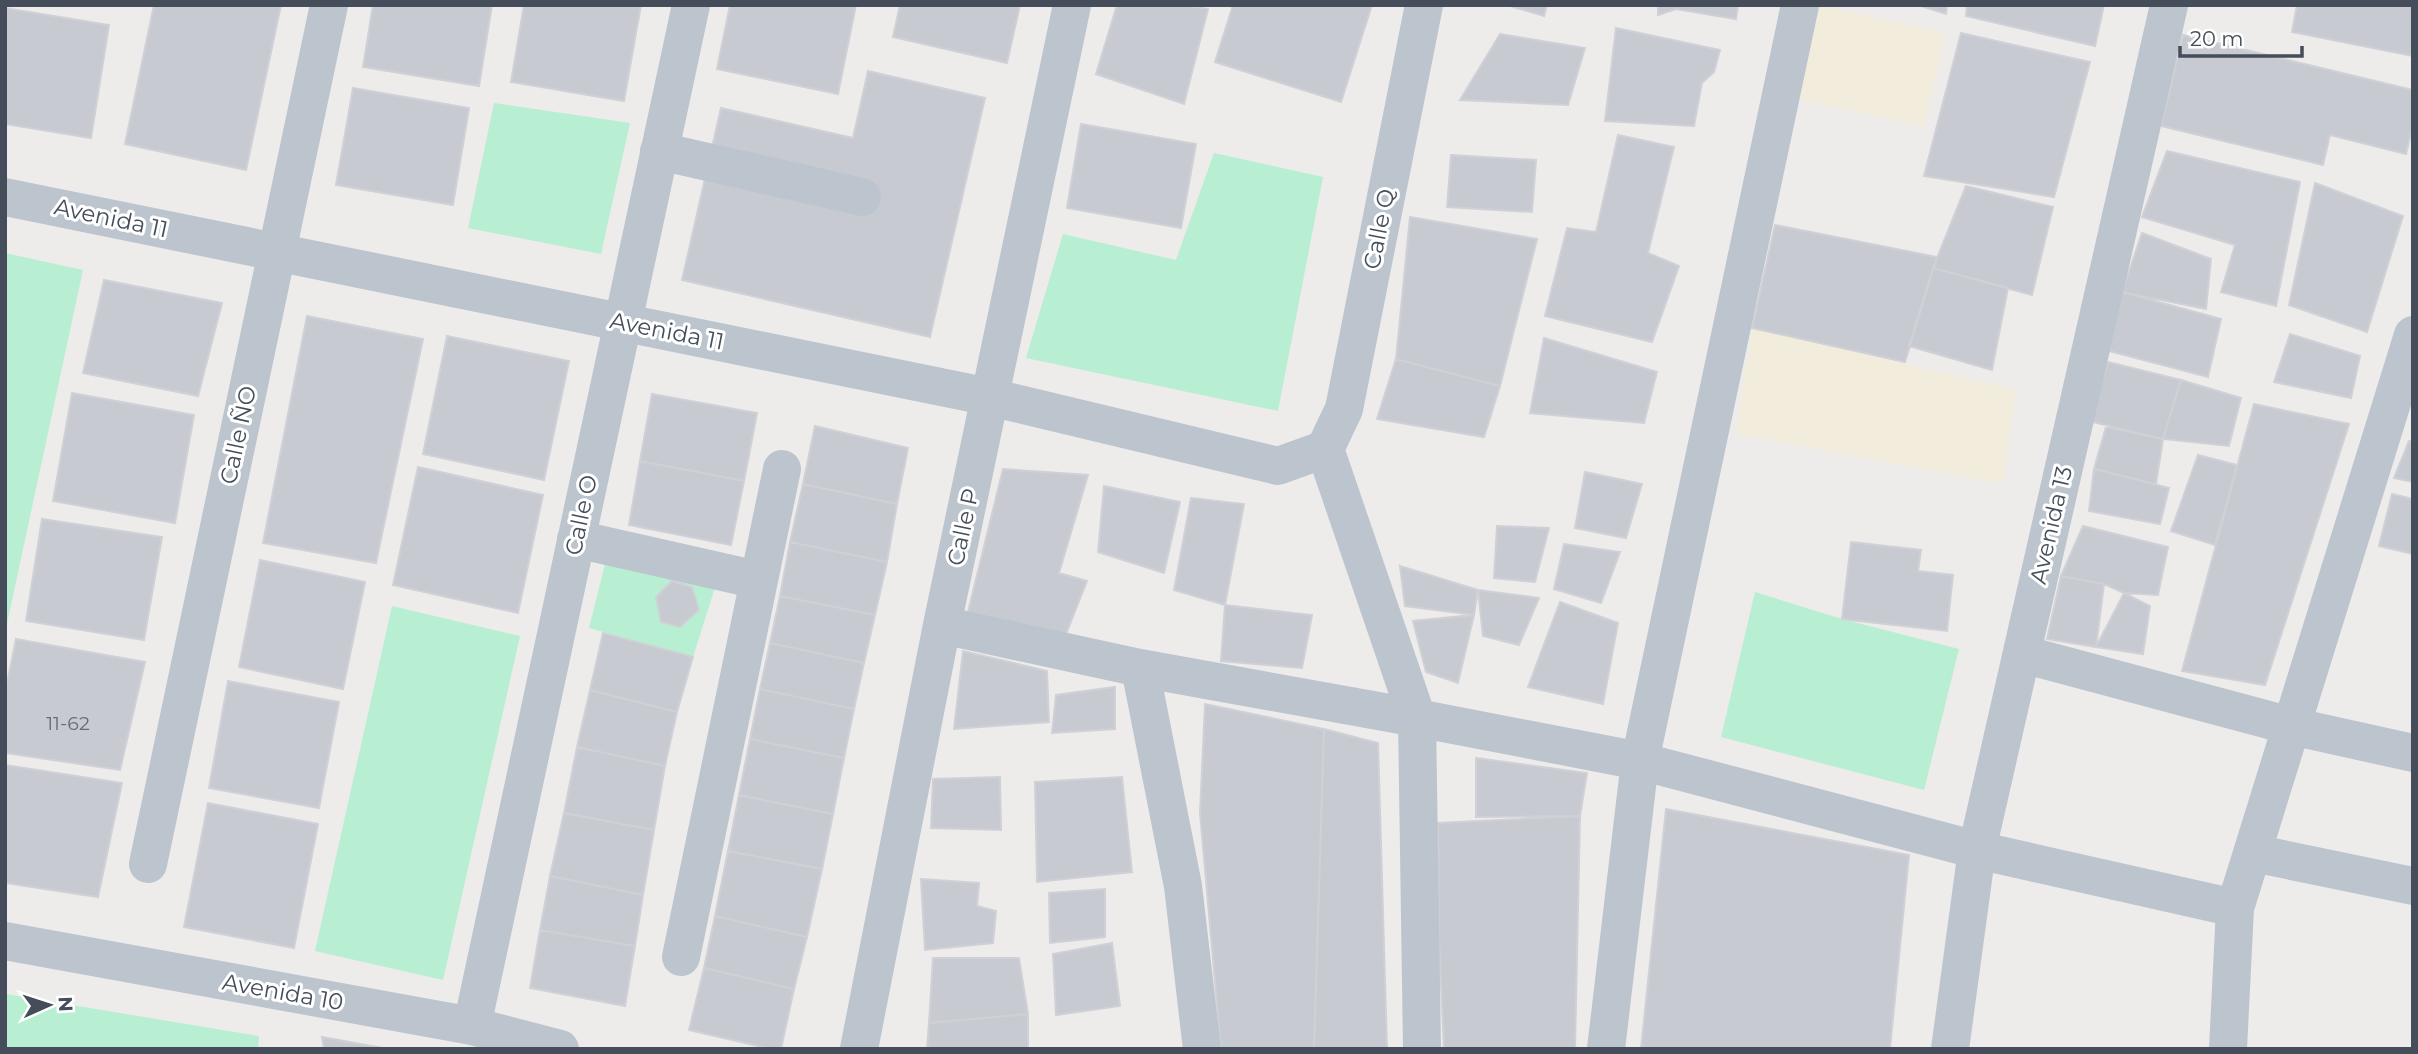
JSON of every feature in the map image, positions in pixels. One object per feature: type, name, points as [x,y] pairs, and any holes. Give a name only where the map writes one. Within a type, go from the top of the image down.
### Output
[{"type":"street","name":"Calle ÑO","points":[[148,864],[328,5]]},
{"type":"street","name":"Calle O","points":[[472,1026],[691,5]]},
{"type":"street","name":"Calle P","points":[[859,1049],[943,625],[1072,5]]},
{"type":"street","name":"Calle Q","points":[[1325,449],[1344,409],[1423,5]]},
{"type":"street","points":[[1606,1049],[1640,761],[1800,5]]},
{"type":"street","name":"Avenida 13","points":[[1950,1049],[1977,850],[2169,5]]},
{"type":"street","points":[[660,151],[862,197]]},
{"type":"street","name":"Avenida 11","points":[[5,197],[990,397],[1278,466],[1325,449]]},
{"type":"street","points":[[2228,1049],[2235,908],[2413,335]]},
{"type":"street","points":[[1325,449],[1417,718],[1423,1049]]},
{"type":"street","points":[[681,957],[782,468]]},
{"type":"street","points":[[576,539],[758,580]]},
{"type":"street","points":[[943,625],[1140,668],[1640,761],[1977,850],[2235,908]]},
{"type":"street","points":[[2022,654],[2291,726],[2413,753]]},
{"type":"street","points":[[1140,668],[1183,886],[1202,1049]]},
{"type":"street","points":[[2253,853],[2413,886]]},
{"type":"street","name":"Avenida 10","points":[[5,941],[472,1026],[560,1049]]},
{"type":"green space","points":[[494,103],[630,123],[601,254],[468,228]]},
{"type":"green space","points":[[1214,153],[1323,177],[1278,411],[1026,358],[1063,234],[1176,260]]},
{"type":"green space","points":[[5,253],[83,270],[5,633]]},
{"type":"green space","points":[[607,556],[717,581],[693,657],[589,628]]},
{"type":"green space","points":[[1755,592],[1842,619],[1959,649],[1924,790],[1721,737]]},
{"type":"green space","points":[[392,606],[520,636],[443,980],[315,951]]},
{"type":"green space","points":[[5,994],[259,1036],[258,1049],[5,1049]]},
{"type":"sand","points":[[1820,6],[1945,33],[1924,127],[1795,99]]},
{"type":"sand","points":[[1752,328],[2016,390],[2003,484],[1736,434]]},
{"type":"building","points":[[154,5],[281,5],[246,170],[125,144]]},
{"type":"building","points":[[373,5],[492,5],[479,86],[363,67]]},
{"type":"building","points":[[524,5],[641,5],[624,101],[511,82]]},
{"type":"building","points":[[730,5],[856,5],[838,94],[717,69]]},
{"type":"building","points":[[900,5],[1020,5],[1007,63],[893,37]]},
{"type":"building","points":[[1117,5],[1183,5],[1208,9],[1184,104],[1096,74]]},
{"type":"building","points":[[1233,5],[1372,5],[1341,102],[1215,62]]},
{"type":"building","points":[[1507,5],[1547,5],[1544,16]]},
{"type":"building","points":[[1658,5],[1738,5],[1736,19],[1676,9],[1658,15]]},
{"type":"building","points":[[1918,5],[1947,5],[1946,14]]},
{"type":"building","points":[[1967,5],[2104,5],[2095,46],[1966,16]]},
{"type":"building","points":[[2297,5],[2413,5],[2413,56],[2292,32]]},
{"type":"building","points":[[5,8],[109,25],[91,138],[5,124]]},
{"type":"building","points":[[1616,28],[1720,50],[1714,72],[1702,83],[1694,126],[1605,121]]},
{"type":"building","points":[[1961,33],[2090,62],[2054,197],[1924,176]]},
{"type":"building","points":[[1500,34],[1585,48],[1568,105],[1460,100]]},
{"type":"building","points":[[2183,35],[2413,90],[2413,125],[2406,154],[2330,135],[2323,165],[2161,126]]},
{"type":"building","points":[[868,71],[985,98],[930,337],[682,280],[721,108],[853,138]]},
{"type":"building","points":[[353,88],[469,108],[453,205],[336,185]]},
{"type":"building","points":[[1081,124],[1196,144],[1181,228],[1067,208]]},
{"type":"building","points":[[1618,135],[1674,147],[1648,253],[1679,266],[1652,342],[1545,316],[1567,228],[1596,232]]},
{"type":"building","points":[[2167,151],[2300,182],[2276,306],[2221,292],[2235,245],[2142,217]]},
{"type":"building","points":[[1451,155],[1536,160],[1532,212],[1447,207]]},
{"type":"building","points":[[2315,183],[2403,216],[2367,332],[2289,305]]},
{"type":"building","points":[[1966,186],[2053,207],[2032,295],[1933,268]]},
{"type":"building","points":[[1410,217],[1537,239],[1500,386],[1396,359]]},
{"type":"building","points":[[1775,225],[1937,257],[1905,362],[1752,328]]},
{"type":"building","points":[[2142,233],[2211,259],[2206,309],[2122,292]]},
{"type":"building","points":[[1933,268],[2008,288],[1992,370],[1909,346]]},
{"type":"building","points":[[104,280],[222,303],[198,396],[83,373]]},
{"type":"building","points":[[2122,292],[2221,319],[2208,377],[2109,351]]},
{"type":"building","points":[[307,316],[423,339],[376,563],[263,543]]},
{"type":"building","points":[[2290,334],[2360,356],[2351,398],[2274,382]]},
{"type":"building","points":[[447,336],[569,361],[544,480],[423,454]]},
{"type":"building","points":[[1544,338],[1657,372],[1644,423],[1530,413]]},
{"type":"building","points":[[1396,359],[1500,386],[1484,437],[1377,419]]},
{"type":"building","points":[[2108,362],[2181,380],[2163,439],[2089,421]]},
{"type":"building","points":[[2181,380],[2241,398],[2229,446],[2163,439]]},
{"type":"building","points":[[72,393],[194,415],[175,523],[53,501]]},
{"type":"building","points":[[652,394],[757,413],[744,481],[640,461]]},
{"type":"building","points":[[2254,404],[2349,424],[2265,685],[2182,671]]},
{"type":"building","points":[[815,426],[908,448],[897,504],[803,484]]},
{"type":"building","points":[[2106,427],[2163,439],[2156,484],[2094,469]]},
{"type":"building","points":[[2409,441],[2413,442],[2413,482],[2394,478]]},
{"type":"building","points":[[2198,455],[2237,465],[2215,545],[2171,531]]},
{"type":"building","points":[[640,461],[744,481],[731,545],[629,525]]},
{"type":"building","points":[[418,467],[543,495],[518,613],[393,585]]},
{"type":"building","points":[[1003,469],[1088,475],[1059,573],[1087,581],[1066,634],[968,612]]},
{"type":"building","points":[[2094,469],[2169,488],[2160,524],[2089,511]]},
{"type":"building","points":[[1585,472],[1642,484],[1626,538],[1575,528]]},
{"type":"building","points":[[803,484],[897,504],[887,562],[790,542]]},
{"type":"building","points":[[1104,486],[1180,502],[1164,573],[1098,552]]},
{"type":"building","points":[[2392,494],[2413,499],[2413,554],[2379,546]]},
{"type":"building","points":[[1191,498],[1244,504],[1225,605],[1174,590]]},
{"type":"building","points":[[42,519],[162,537],[144,640],[26,621]]},
{"type":"building","points":[[1497,526],[1549,528],[1535,582],[1494,578]]},
{"type":"building","points":[[2083,526],[2168,547],[2158,595],[2124,593],[2104,584],[2061,576]]},
{"type":"building","points":[[790,542],[887,562],[875,615],[780,596]]},
{"type":"building","points":[[1851,542],[1921,550],[1918,571],[1953,575],[1947,631],[1842,619]]},
{"type":"building","points":[[1564,544],[1620,552],[1601,603],[1554,589]]},
{"type":"building","points":[[260,560],[365,582],[343,689],[239,667]]},
{"type":"building","points":[[1400,566],[1478,590],[1474,615],[1405,606]]},
{"type":"building","points":[[2061,576],[2104,584],[2096,647],[2047,639]]},
{"type":"building","points":[[672,581],[692,587],[699,610],[680,627],[661,622],[656,597]]},
{"type":"building","points":[[1478,590],[1539,598],[1519,645],[1483,636]]},
{"type":"building","points":[[2124,593],[2150,606],[2143,654],[2096,647]]},
{"type":"building","points":[[780,596],[875,615],[864,663],[770,643]]},
{"type":"building","points":[[1560,602],[1618,623],[1603,704],[1528,687]]},
{"type":"building","points":[[1225,605],[1312,615],[1302,668],[1221,661]]},
{"type":"building","points":[[1474,615],[1458,683],[1426,672],[1413,621]]},
{"type":"building","points":[[603,633],[693,657],[677,712],[590,690]]},
{"type":"building","points":[[16,639],[145,662],[120,770],[5,753],[5,693]]},
{"type":"building","points":[[770,643],[864,663],[854,709],[760,689]]},
{"type":"building","points":[[963,651],[1047,671],[1049,722],[954,729]]},
{"type":"building","points":[[228,681],[339,702],[319,808],[209,788]]},
{"type":"building","points":[[1115,687],[1115,729],[1052,733],[1056,695]]},
{"type":"building","points":[[760,689],[854,709],[844,758],[750,739]]},
{"type":"building","points":[[590,690],[677,712],[665,766],[577,747]]},
{"type":"building","points":[[1205,704],[1324,729],[1314,1049],[1221,1049],[1200,813]]},
{"type":"building","points":[[1324,729],[1378,743],[1387,1049],[1314,1049]]},
{"type":"building","points":[[750,739],[844,758],[833,814],[739,795]]},
{"type":"building","points":[[577,747],[665,766],[654,830],[564,813]]},
{"type":"building","points":[[1476,758],[1587,773],[1580,816],[1476,817]]},
{"type":"building","points":[[5,765],[122,783],[98,897],[5,883]]},
{"type":"building","points":[[1000,777],[1001,830],[931,828],[933,779]]},
{"type":"building","points":[[1122,777],[1132,872],[1037,882],[1035,782]]},
{"type":"building","points":[[739,795],[833,814],[822,869],[728,851]]},
{"type":"building","points":[[208,803],[318,824],[294,948],[184,927]]},
{"type":"building","points":[[1666,809],[1909,855],[1890,1049],[1641,1049]]},
{"type":"building","points":[[564,813],[654,830],[643,895],[550,876]]},
{"type":"building","points":[[1580,816],[1575,1049],[1444,1049],[1438,823]]},
{"type":"building","points":[[728,851],[822,869],[807,937],[715,916]]},
{"type":"building","points":[[550,876],[643,895],[635,946],[540,930]]},
{"type":"building","points":[[921,879],[979,883],[977,906],[996,911],[993,943],[925,950]]},
{"type":"building","points":[[1105,889],[1105,937],[1050,943],[1049,893]]},
{"type":"building","points":[[715,916],[807,937],[794,989],[704,968]]},
{"type":"building","points":[[540,930],[635,946],[625,1006],[530,988]]},
{"type":"building","points":[[1112,943],[1120,1006],[1056,1015],[1053,954]]},
{"type":"building","points":[[933,958],[1019,958],[1028,1014],[929,1023]]},
{"type":"building","points":[[704,968],[794,989],[781,1049],[689,1030]]},
{"type":"building","points":[[1028,1014],[1028,1049],[927,1049],[929,1023]]},
{"type":"building","points":[[322,1037],[388,1049],[324,1049]]}]
